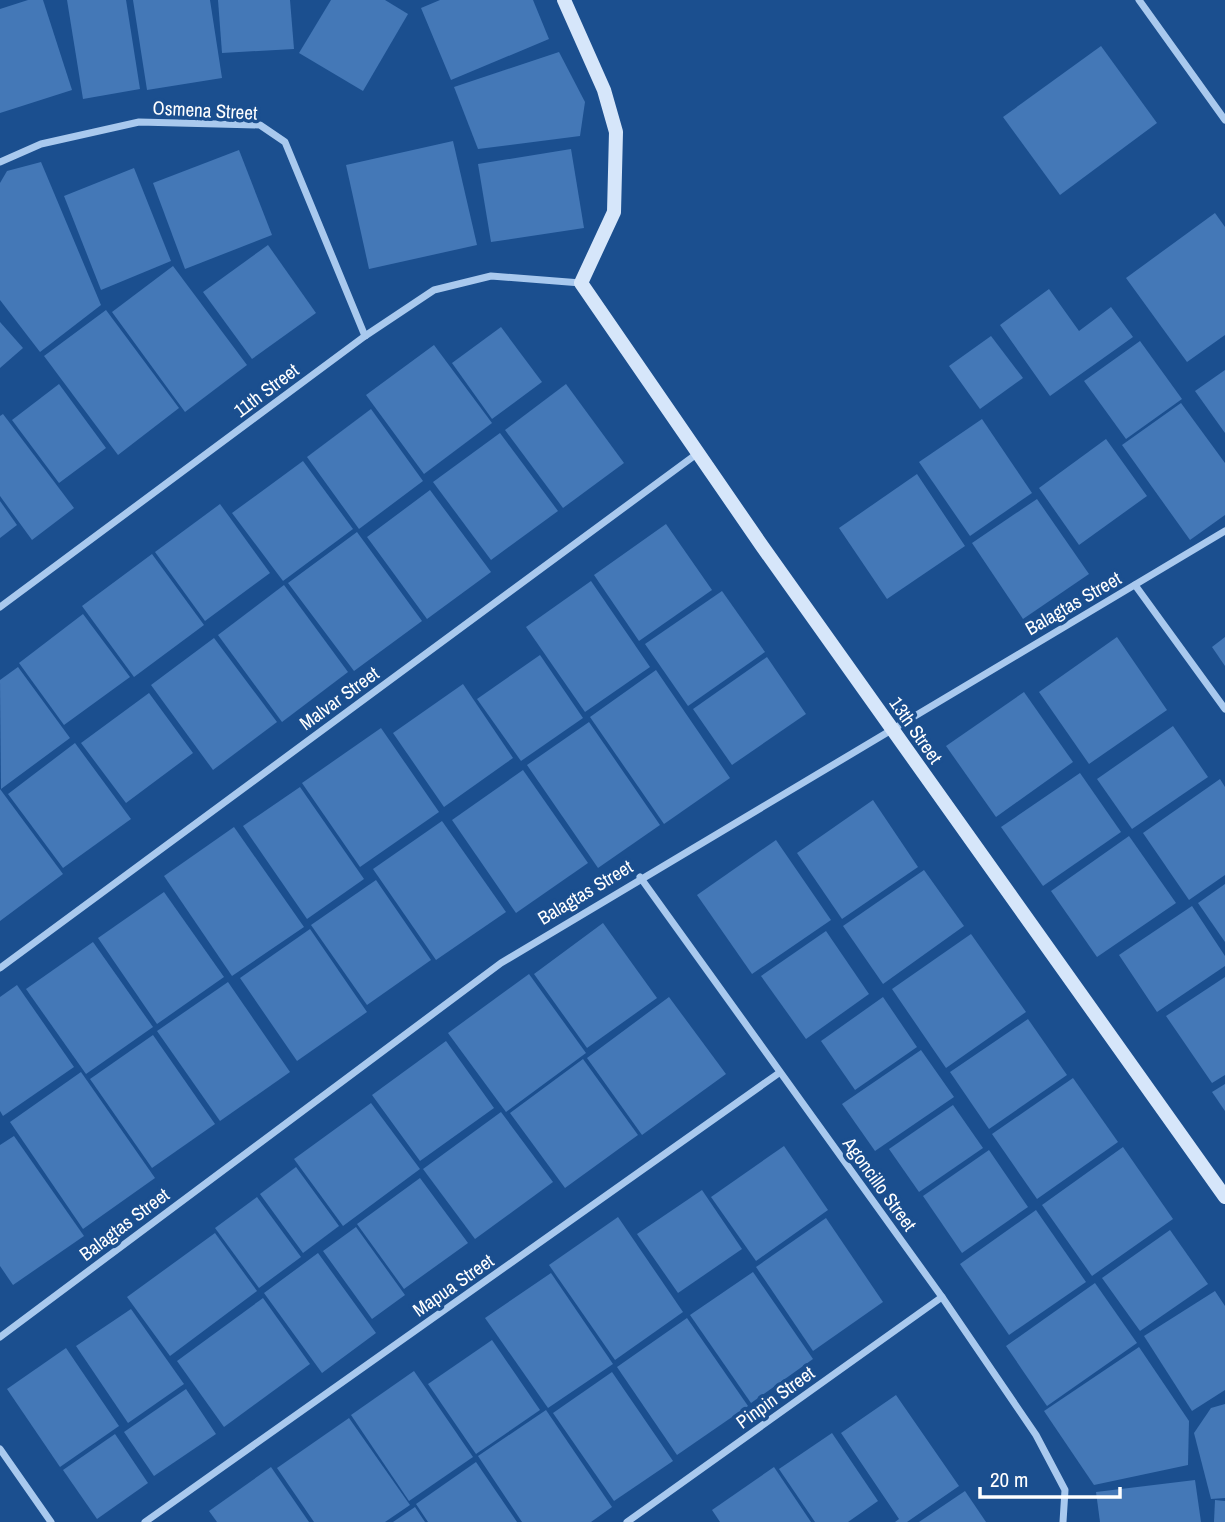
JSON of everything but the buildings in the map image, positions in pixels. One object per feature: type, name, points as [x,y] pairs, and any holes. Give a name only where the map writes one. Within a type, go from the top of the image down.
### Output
[{"type":"street","points":[[564,0],[604,90],[616,132],[614,212],[581,282]]},
{"type":"street","points":[[1139,0],[1225,120]]},
{"type":"street","name":"Osmena Street","points":[[0,162],[41,144],[139,122],[260,125],[285,142],[366,336]]},
{"type":"street","name":"11th Street","points":[[0,607],[366,336],[434,290],[491,276],[581,282]]},
{"type":"street","name":"13th Street","points":[[581,282],[890,727],[1225,1197]]},
{"type":"street","name":"Malvar Street","points":[[0,968],[698,453]]},
{"type":"street","name":"Balagtas Street","points":[[0,1337],[501,962],[890,727],[1225,531]]},
{"type":"street","points":[[1135,585],[1225,709]]},
{"type":"street","name":"Agoncillo Street","points":[[640,877],[942,1297],[1036,1435],[1065,1490],[1063,1522]]},
{"type":"street","name":"Mapua Street","points":[[145,1522],[779,1073]]},
{"type":"street","name":"Pinpin Street","points":[[627,1522],[942,1297]]},
{"type":"street","points":[[0,1449],[51,1522]]}]
